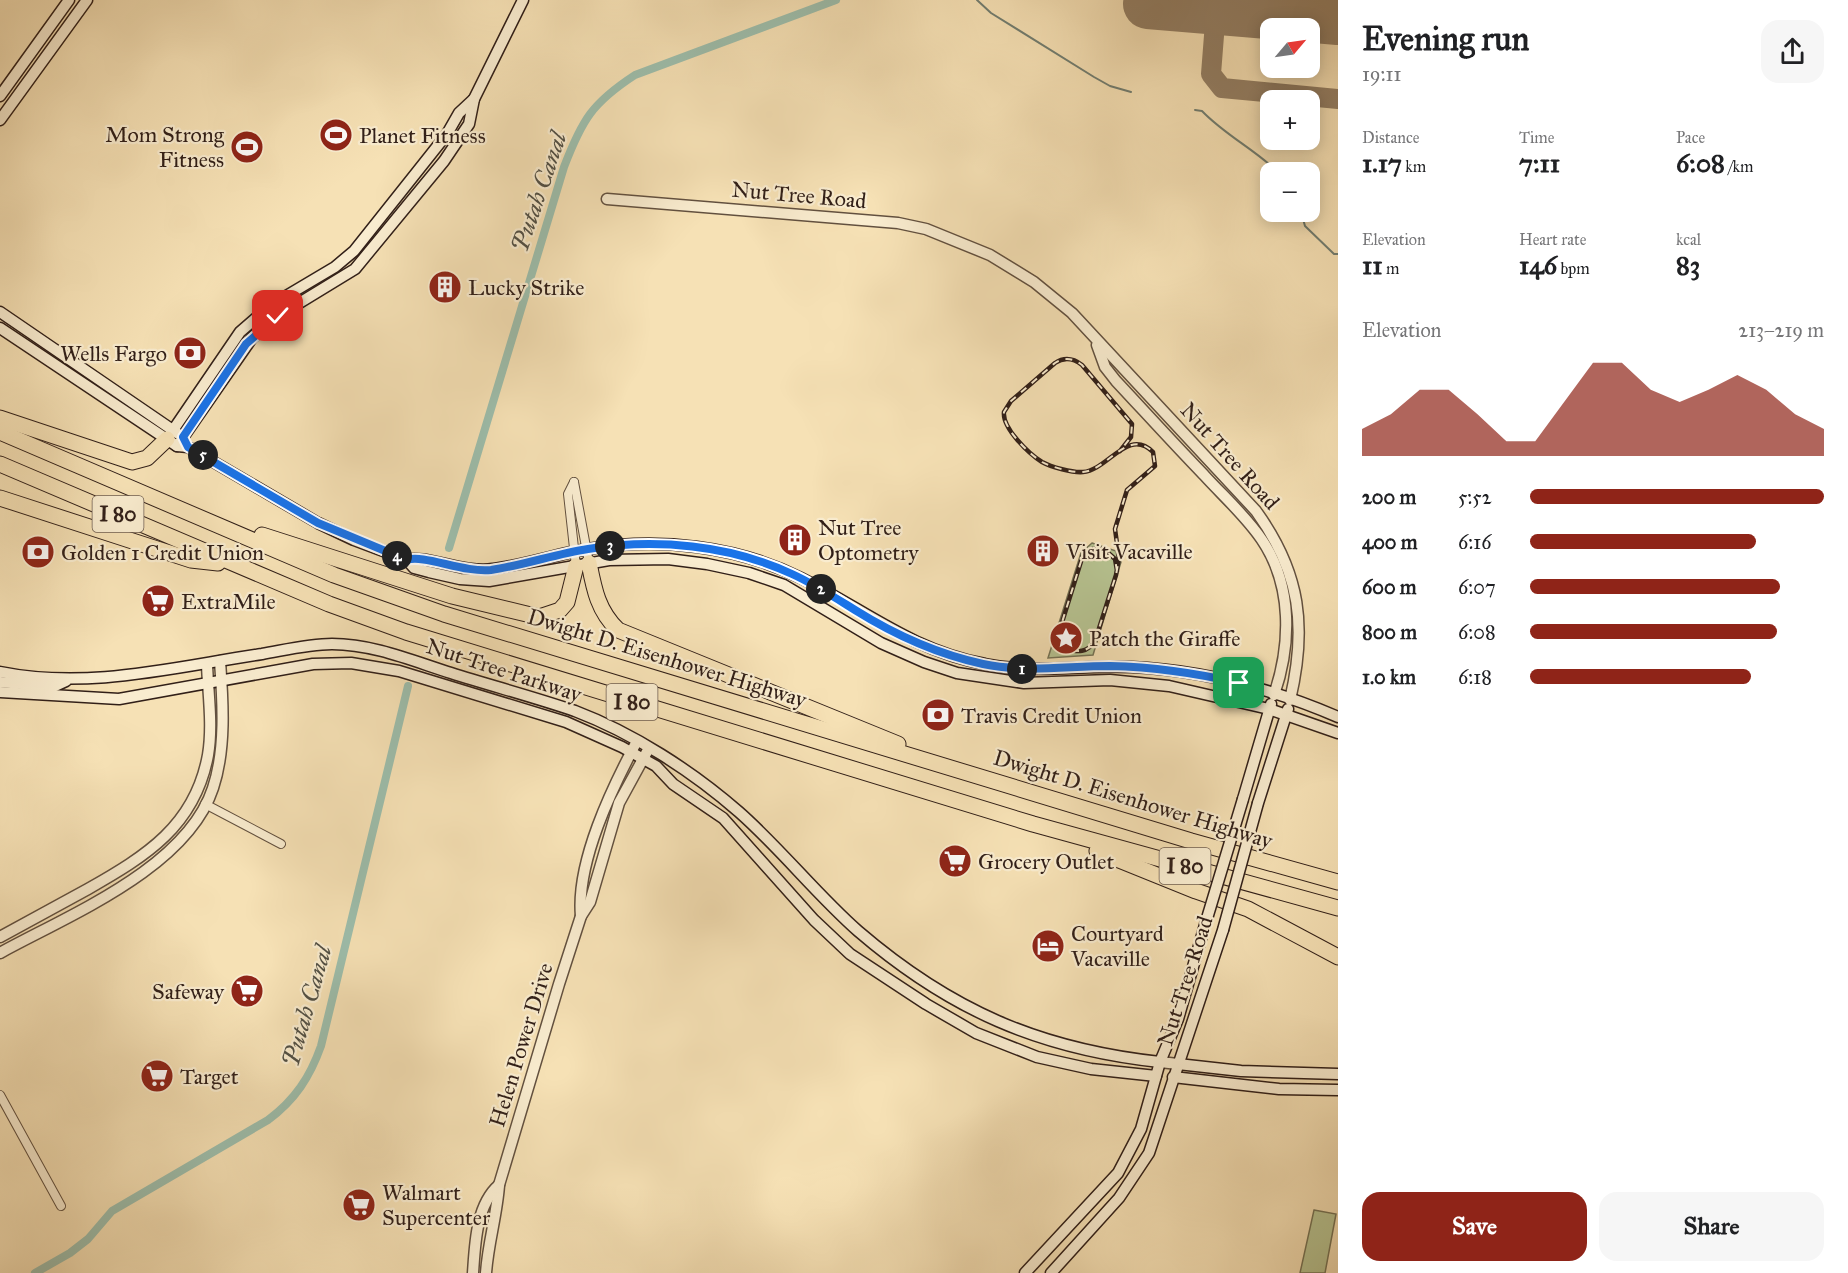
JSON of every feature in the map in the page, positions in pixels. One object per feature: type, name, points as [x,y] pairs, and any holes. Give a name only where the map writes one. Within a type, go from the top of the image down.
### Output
[{"type":"highway","points":[[0,418],[132,462],[147,458],[178,440]]},
{"type":"highway","name":"Dwight D. Eisenhower Highway","points":[[0,432],[334,575],[450,616],[1222,850],[1338,882]]},
{"type":"highway","name":"Dwight D. Eisenhower Highway","points":[[0,464],[329,604],[433,641],[1033,824],[1338,908]]},
{"type":"highway","points":[[0,498],[191,560],[236,565]]},
{"type":"highway","points":[[223,527],[273,538],[452,596],[539,617],[560,610],[567,602],[582,557]]},
{"type":"highway","points":[[582,557],[596,598],[606,617],[618,630],[651,646],[880,735],[938,764]]},
{"type":"highway","points":[[1033,824],[1281,924],[1338,957]]},
{"type":"highway","points":[[1222,850],[1338,874]]},
{"type":"highway","points":[[1281,924],[1338,965]]},
{"type":"main road","points":[[0,96],[69,0]]},
{"type":"main road","points":[[0,120],[87,0]]},
{"type":"main road","points":[[178,440],[246,344],[267,324],[355,269],[432,175],[469,123],[474,99],[523,0]]},
{"type":"main road","points":[[178,440],[226,350],[248,323],[271,305],[321,276],[348,257],[414,176],[459,113],[474,99]]},
{"type":"main road","points":[[432,175],[432,167],[452,136],[449,129]]},
{"type":"main road","points":[[392,226],[389,218],[409,192],[414,176]]},
{"type":"main road","name":"Nut Tree Road","points":[[607,199],[898,223],[926,229],[965,244],[1011,267],[1057,300],[1095,339],[1256,511],[1274,539],[1295,592],[1300,625],[1299,660],[1290,700],[1258,803],[1223,930],[1173,1077],[1161,1125],[1137,1174],[1051,1273]]},
{"type":"main road","points":[[378,222],[392,226]]},
{"type":"main road","points":[[355,269],[359,259],[378,235],[378,222]]},
{"type":"main road","points":[[290,309],[289,301],[314,287],[321,276]]},
{"type":"main road","points":[[0,312],[101,379],[178,440]]},
{"type":"main road","points":[[2,330],[19,334],[43,349],[52,346]]},
{"type":"main road","points":[[2,330],[178,440],[318,523],[407,560],[414,568],[478,581],[500,580],[624,544],[693,546],[756,559],[803,579],[875,622],[924,646],[986,665],[1037,669],[1108,666],[1199,673],[1338,717]]},
{"type":"main road","name":"Nut Tree Road","points":[[1025,1273],[1118,1173],[1141,1129],[1160,1062],[1178,1019],[1269,709],[1284,668],[1286,628],[1284,597],[1268,552],[1247,522],[1116,381],[1105,367],[1095,339]]},
{"type":"main road","points":[[43,357],[54,356],[85,376],[101,379]]},
{"type":"main road","points":[[1116,381],[1125,372]]},
{"type":"main road","points":[[582,557],[668,559],[742,571],[784,585],[881,643],[924,662],[957,673],[1024,683],[1110,680],[1169,686],[1269,709],[1338,734]]},
{"type":"main road","points":[[742,571],[756,568],[795,582],[803,579]]},
{"type":"main road","points":[[803,595],[809,590],[815,592],[864,622],[875,622]]},
{"type":"main road","name":"Nut Tree Parkway","points":[[0,672],[34,679],[67,680],[141,674],[332,644],[381,651],[576,712],[637,741],[656,766],[674,784],[723,818],[814,920],[850,954],[926,1004],[976,1033],[1037,1057],[1091,1069],[1279,1089],[1338,1090]]},
{"type":"main road","points":[[0,953],[145,872],[171,852],[191,828],[213,789],[220,752],[222,682],[220,661]]},
{"type":"main road","points":[[0,937],[132,864],[153,849],[174,828],[188,807],[205,766],[210,728],[207,664]]},
{"type":"main road","name":"Nut Tree Parkway","points":[[0,692],[119,699],[313,664],[370,665],[399,671],[566,722],[631,752],[646,753],[678,766],[739,812],[857,930],[930,986],[978,1013],[1037,1037],[1123,1058],[1241,1071],[1338,1074]]},
{"type":"main road","points":[[0,682],[54,687],[67,680]]},
{"type":"main road","name":"Helen Power Drive","points":[[581,916],[579,895],[600,822],[610,794],[637,741]]},
{"type":"main road","name":"Helen Power Drive","points":[[486,1273],[499,1185],[581,916],[590,902],[620,803],[646,753]]},
{"type":"main road","name":"Helen Power Drive","points":[[473,1273],[478,1228],[488,1195],[499,1185]]},
{"type":"street","points":[[574,482],[582,557],[568,495],[574,482]]},
{"type":"street","points":[[205,804],[280,844]]},
{"type":"street","points":[[0,1095],[61,1206]]},
{"type":"green space","points":[[1092,543],[1116,551],[1118,561],[1121,562],[1093,655],[1048,658],[1081,553]]},
{"type":"green space","points":[[1314,1210],[1336,1214],[1325,1273],[1300,1273]]},
{"type":"waterway","name":"Putah Canal","points":[[449,548],[564,167],[590,114],[608,95],[635,75],[836,0]]},
{"type":"waterway","points":[[977,0],[991,13],[1094,77],[1110,86],[1131,92]]},
{"type":"waterway","points":[[1195,110],[1202,111],[1266,162]]},
{"type":"waterway","points":[[1304,222],[1305,226],[1334,254],[1338,254]]},
{"type":"waterway","name":"Putah Canal","points":[[35,1273],[70,1253],[88,1239],[112,1211],[268,1120],[294,1096],[307,1078],[321,1046],[408,686]]},
{"type":"taxiway","points":[[1216,10],[1211,74],[1222,88],[1338,99]]},
{"type":"runway","points":[[1148,4],[1338,20]]},
{"type":"railway","points":[[1117,571],[1115,559],[1104,549],[1091,549],[1083,555],[1059,632],[1066,647],[1074,651],[1082,651],[1089,648],[1095,641],[1116,575],[1119,558],[1115,529],[1127,490],[1155,466],[1153,452],[1144,446],[1135,444],[1126,447],[1092,470],[1079,472],[1062,469],[1042,462],[1030,453],[1012,433],[1007,425],[1004,412],[1011,401],[1055,363],[1065,359],[1075,361],[1082,365],[1132,424],[1131,437],[1120,451]]},
{"type":"place","name":"Planet Fitness","points":[[336,135]]},
{"type":"place","name":"Mom Strong Fitness","points":[[247,147]]},
{"type":"place","name":"Lucky Strike","points":[[445,287]]},
{"type":"place","name":"Wells Fargo","points":[[190,353]]},
{"type":"place","name":"Nut Tree Optometry","points":[[795,540]]},
{"type":"place","name":"Visit Vacaville","points":[[1043,551]]},
{"type":"place","name":"Golden 1 Credit Union","points":[[38,552]]},
{"type":"place","name":"ExtraMile","points":[[158,601]]},
{"type":"place","name":"Patch the Giraffe","points":[[1066,638]]},
{"type":"place","name":"Travis Credit Union","points":[[938,715]]},
{"type":"place","name":"Grocery Outlet","points":[[955,861]]},
{"type":"place","name":"Courtyard Vacaville","points":[[1048,946]]},
{"type":"place","name":"Safeway","points":[[247,991]]},
{"type":"place","name":"Target","points":[[157,1076]]},
{"type":"place","name":"Walmart Supercenter","points":[[359,1205]]},
{"type":"route","points":[[278,316],[246,344],[183,437],[188,447],[289,507],[364,544],[407,560],[416,557],[469,571],[493,569],[603,546],[659,544],[693,546],[756,559],[793,574],[892,632],[966,660],[1013,668],[1061,669],[1108,666],[1160,669],[1199,673],[1239,683]]}]
